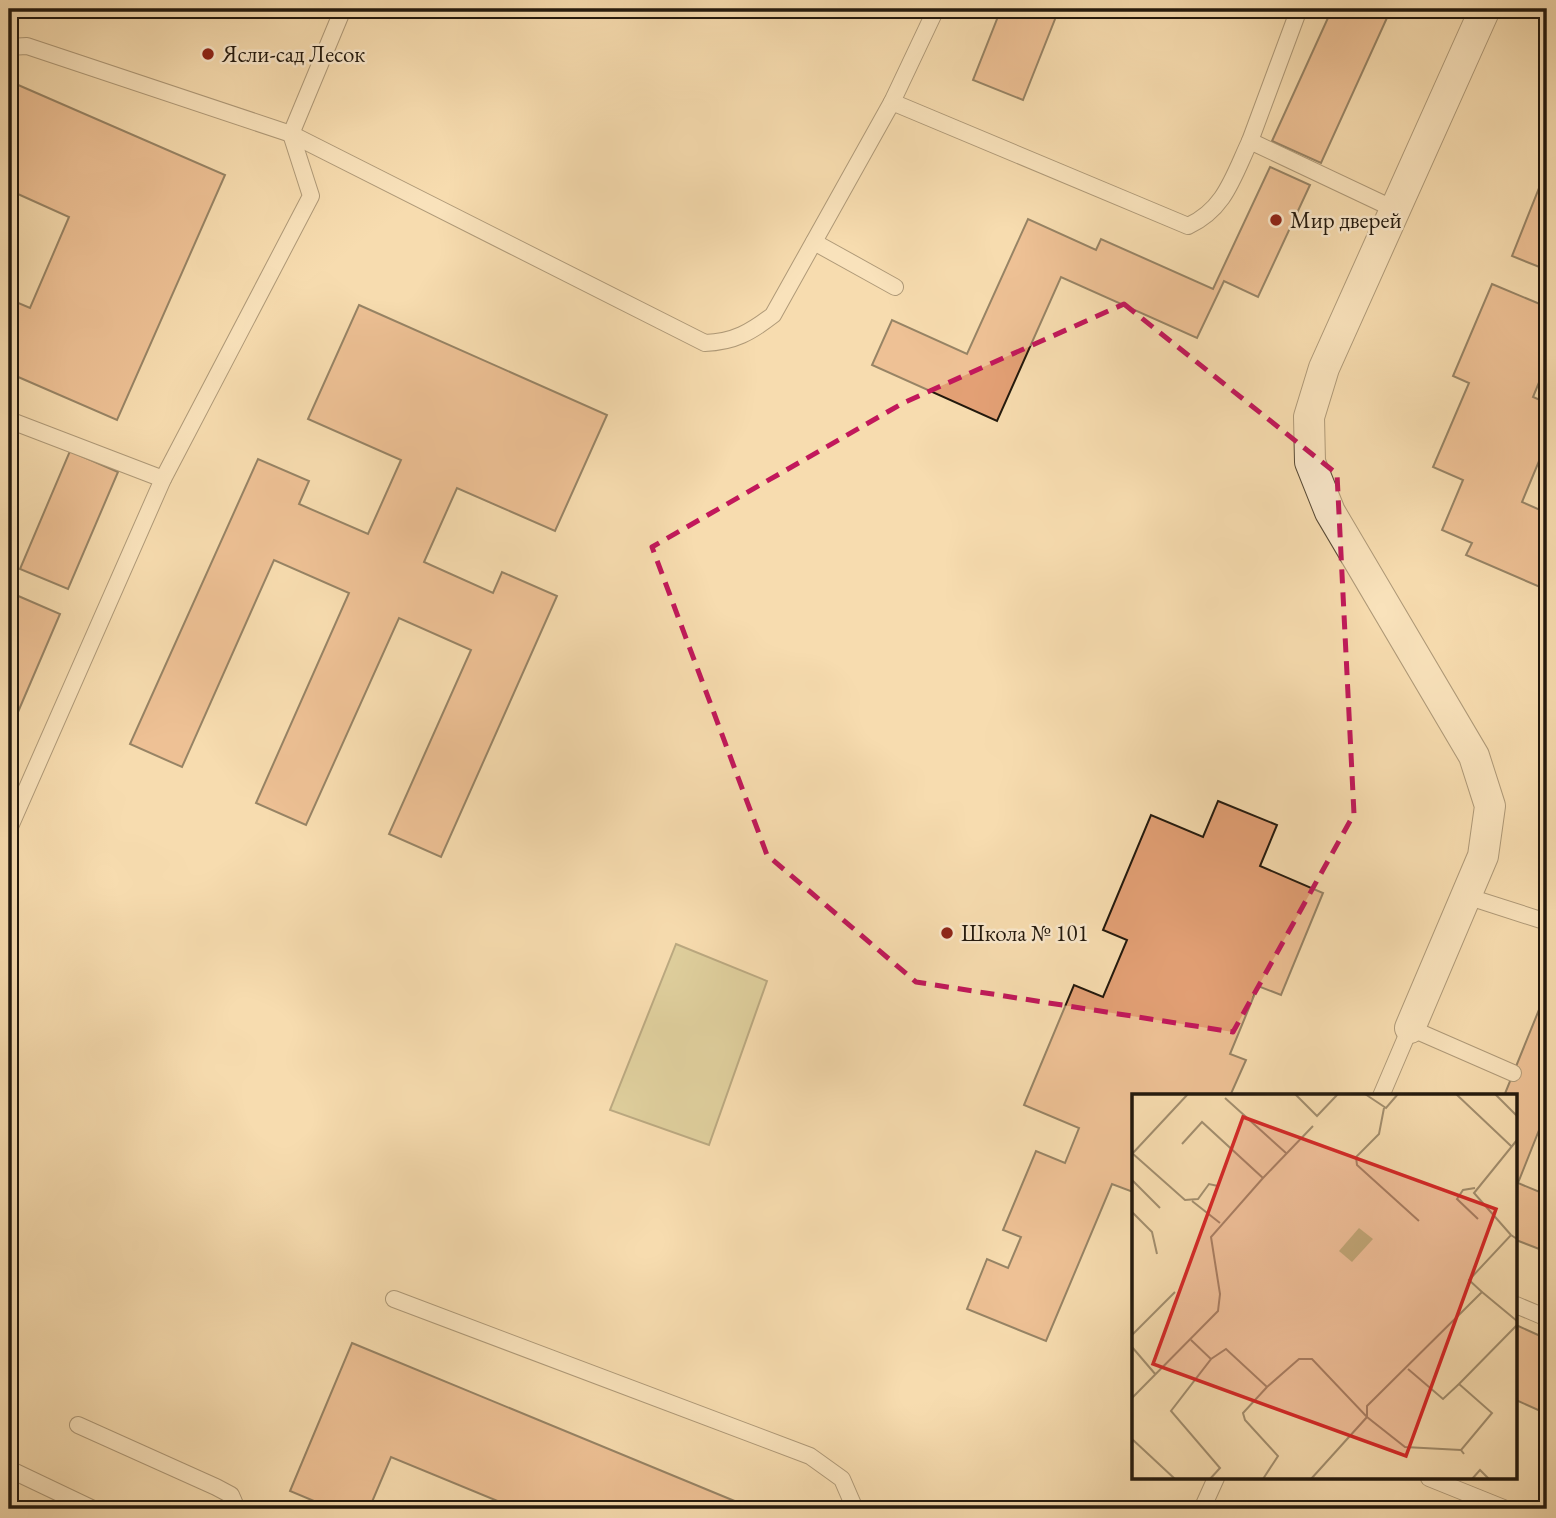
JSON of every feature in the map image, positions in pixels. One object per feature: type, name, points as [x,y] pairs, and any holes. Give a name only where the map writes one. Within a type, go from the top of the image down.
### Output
[{"type":"street","points":[[1410,1028],[1483,856],[1490,806],[1474,757],[1329,512],[1310,462],[1309,417],[1324,368],[1485,9]]},
{"type":"lane","points":[[9,830],[163,480],[311,196],[291,134],[342,9]]},
{"type":"lane","points":[[9,47],[27,46],[291,134],[705,343],[724,343],[748,335],[773,315],[892,102],[936,9]]},
{"type":"lane","points":[[892,102],[1188,226],[1213,212],[1228,188],[1250,141],[1299,9]]},
{"type":"lane","points":[[1250,141],[1394,209]]},
{"type":"lane","points":[[814,242],[895,286]]},
{"type":"lane","points":[[9,420],[163,480]]},
{"type":"lane","points":[[1466,896],[1547,922]]},
{"type":"lane","points":[[1382,1094],[1410,1028],[1513,1073]]},
{"type":"lane","points":[[394,1299],[810,1456],[842,1479],[855,1509]]},
{"type":"lane","points":[[1518,1306],[1547,1318]]},
{"type":"lane","points":[[78,1425],[231,1494],[237,1509]]},
{"type":"lane","points":[[9,1469],[93,1509]]},
{"type":"lane","points":[[1202,1509],[1215,1480]]},
{"type":"lane","points":[[1434,1480],[1506,1509]]},
{"type":"highlighted area","points":[[1124,304],[1337,474],[1354,814],[1233,1032],[916,982],[767,855],[652,547],[903,403]]},
{"type":"shaded area","points":[[676,944],[767,981],[709,1145],[610,1110]]},
{"type":"building","points":[[1001,9],[1059,9],[1023,100],[973,80]]},
{"type":"building","points":[[1332,9],[1391,9],[1321,163],[1272,141]]},
{"type":"building","points":[[9,81],[225,175],[117,420],[9,373],[9,299],[30,308],[69,217],[9,190]]},
{"type":"building","points":[[1270,167],[1310,185],[1258,297],[1224,281],[1197,338],[1061,277],[997,421],[872,365],[892,320],[967,354],[1028,219],[1096,250],[1101,239],[1213,289]]},
{"type":"building","points":[[1547,168],[1547,270],[1512,256]]},
{"type":"building","points":[[1492,284],[1547,307],[1547,363],[1533,397],[1547,403],[1547,442],[1522,502],[1547,513],[1547,590],[1466,555],[1472,543],[1442,530],[1463,480],[1433,467],[1469,383],[1453,376]]},
{"type":"building","points":[[359,305],[607,415],[555,531],[457,488],[424,562],[493,593],[502,572],[557,596],[441,857],[389,834],[471,650],[399,618],[306,825],[256,803],[349,593],[274,560],[182,767],[130,744],[258,459],[309,481],[299,504],[368,534],[401,460],[308,419]]},
{"type":"building","points":[[70,451],[118,472],[68,589],[20,569]]},
{"type":"building","points":[[16,595],[60,614],[9,733],[9,612]]},
{"type":"building","points":[[1218,801],[1277,825],[1260,866],[1323,893],[1281,995],[1258,986],[1230,1054],[1246,1060],[1231,1094],[1132,1094],[1132,1192],[1112,1184],[1046,1341],[967,1309],[987,1259],[1008,1268],[1021,1237],[1003,1230],[1036,1151],[1065,1163],[1079,1128],[1024,1105],[1074,985],[1103,997],[1127,940],[1103,930],[1151,815],[1203,837]]},
{"type":"building","points":[[1547,990],[1547,1110],[1518,1183],[1518,1094],[1505,1094]]},
{"type":"building","points":[[1518,1183],[1547,1195],[1547,1252],[1518,1241]]},
{"type":"building","points":[[1518,1326],[1547,1339],[1547,1414],[1518,1401]]},
{"type":"building","points":[[352,1343],[754,1509],[517,1509],[391,1457],[369,1509],[333,1509],[290,1491]]},
{"type":"place","name":"Ясли-сад Лесок","points":[[208,54]]},
{"type":"place","name":"Мир дверей","points":[[1276,220]]},
{"type":"place","name":"Школа № 101","points":[[947,933]]}]
